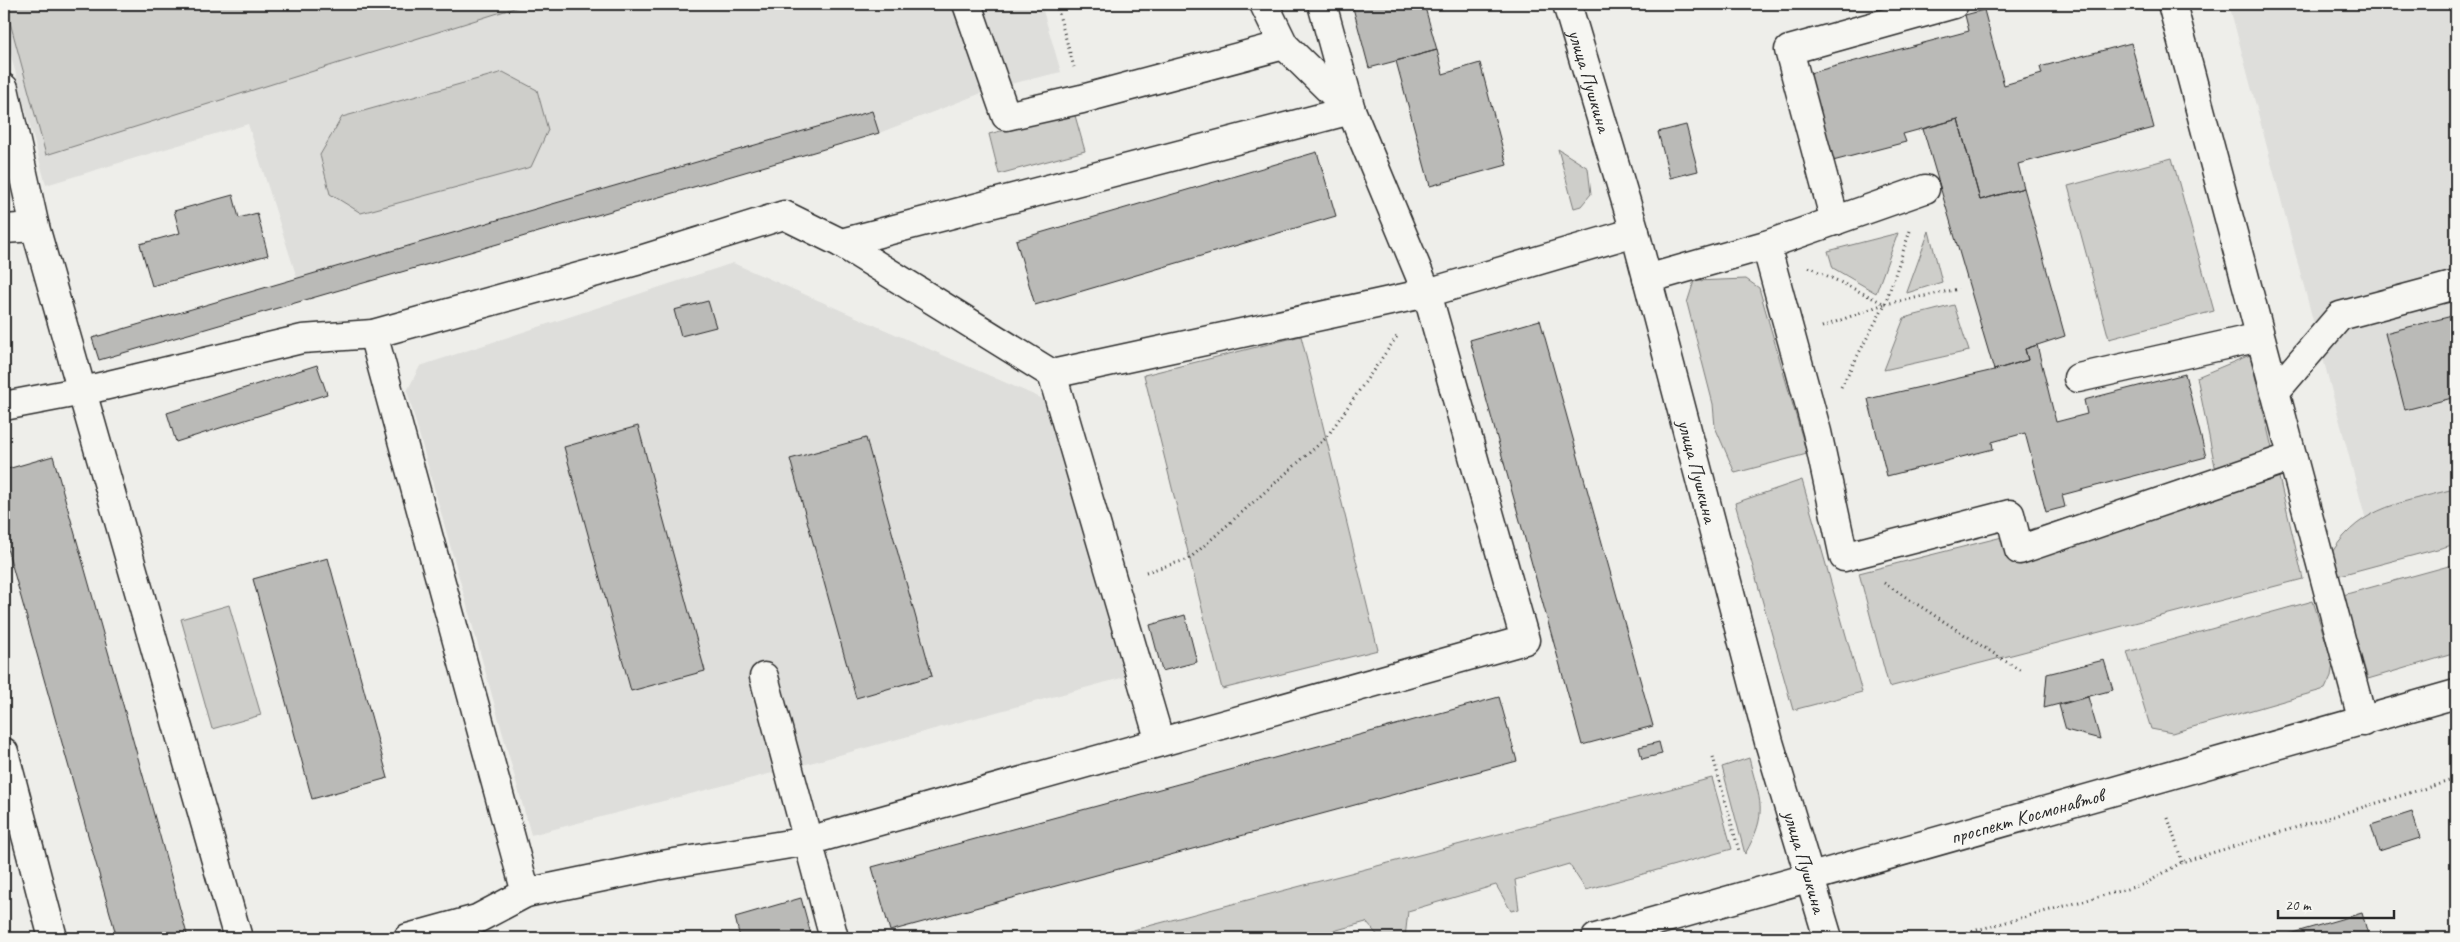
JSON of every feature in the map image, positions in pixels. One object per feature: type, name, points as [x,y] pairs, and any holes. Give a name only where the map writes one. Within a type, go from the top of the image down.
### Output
[{"type":"street","points":[[967,4],[1006,116],[1082,99],[1284,45]]},
{"type":"street","points":[[1264,4],[1284,45],[1350,110]]},
{"type":"street","points":[[408,938],[479,929],[526,893],[656,866],[808,841],[1526,640],[1427,293],[1350,110],[1322,4]]},
{"type":"street","name":"улица Пушкина","points":[[1567,4],[1635,232],[1768,742],[1808,878],[1828,938]]},
{"type":"street","points":[[1835,221],[1789,50],[1954,4]]},
{"type":"street","points":[[2172,4],[2363,722]]},
{"type":"street","points":[[4,88],[35,227],[238,938]]},
{"type":"street","points":[[841,243],[1350,110]]},
{"type":"street","points":[[1647,279],[1766,245],[1925,189]]},
{"type":"street","points":[[4,406],[82,391],[302,339],[373,334],[640,260],[784,215],[841,243],[1052,374],[1160,742]]},
{"type":"street","points":[[4,229],[35,227]]},
{"type":"street","points":[[1052,374],[1427,293],[1635,232]]},
{"type":"street","points":[[1766,245],[1817,432],[1844,557],[2010,514],[2019,550],[2292,457]]},
{"type":"street","points":[[2275,392],[2340,316],[2456,285]]},
{"type":"street","points":[[373,334],[526,893]]},
{"type":"street","points":[[2078,378],[2260,337]]},
{"type":"street","points":[[764,677],[834,938]]},
{"type":"street","name":"проспект Космонавтов","points":[[1600,938],[2456,694]]},
{"type":"street","points":[[4,752],[49,937]]},
{"type":"path","points":[[1056,4],[1082,99]]},
{"type":"path","points":[[1817,432],[1885,304],[1925,189]]},
{"type":"path","points":[[1766,245],[1885,304]]},
{"type":"path","points":[[1792,339],[1885,304],[1959,289]]},
{"type":"path","points":[[1113,581],[1189,559],[1326,438],[1427,293]]},
{"type":"path","points":[[1844,557],[2021,671]]},
{"type":"path","points":[[1713,757],[1739,851]]},
{"type":"path","points":[[1948,938],[2145,884],[2182,862],[2456,779]]},
{"type":"path","points":[[2168,818],[2182,862]]},
{"type":"shaded area","points":[[4,4],[1041,4],[1061,72],[997,87],[879,133],[297,278],[248,124],[46,185],[4,30]]},
{"type":"shaded area","points":[[5,4],[527,4],[46,155]]},
{"type":"shaded area","points":[[2229,4],[2456,4],[2456,531],[2375,554]]},
{"type":"shaded area","points":[[503,72],[537,90],[548,130],[531,167],[361,213],[330,194],[320,155],[342,117]]},
{"type":"shaded area","points":[[1074,112],[1085,151],[999,174],[989,134]]},
{"type":"shaded area","points":[[1558,149],[1588,168],[1591,194],[1581,206],[1574,208]]},
{"type":"shaded area","points":[[2172,158],[2214,311],[2109,339],[2068,186]]},
{"type":"shaded area","points":[[1929,231],[1942,282],[1907,293],[1907,292]]},
{"type":"shaded area","points":[[1898,233],[1876,293],[1833,268],[1828,251]]},
{"type":"shaded area","points":[[733,263],[1043,399],[1125,677],[788,769],[531,835],[407,391],[420,366]]},
{"type":"shaded area","points":[[1746,279],[1759,288],[1807,454],[1735,473],[1715,427],[1713,404],[1687,303],[1694,281]]},
{"type":"shaded area","points":[[1954,305],[1969,351],[1884,370],[1904,318]]},
{"type":"shaded area","points":[[1301,336],[1378,650],[1222,689],[1144,375]]},
{"type":"shaded area","points":[[2250,355],[2303,579],[1889,687],[1859,573],[2026,531],[2216,471],[2197,377]]},
{"type":"shaded area","points":[[1802,480],[1862,692],[1793,710],[1735,503]]},
{"type":"shaded area","points":[[2450,490],[2456,514],[2456,544],[2329,578],[2327,561],[2338,543],[2364,519],[2395,505]]},
{"type":"shaded area","points":[[2456,564],[2456,653],[2368,679],[2343,595]]},
{"type":"shaded area","points":[[2313,601],[2333,664],[2331,676],[2325,689],[2172,733],[2151,729],[2127,652]]},
{"type":"shaded area","points":[[229,605],[261,715],[212,729],[181,619]]},
{"type":"shaded area","points":[[1749,758],[1759,797],[1760,817],[1753,840],[1745,854],[1722,767]]},
{"type":"shaded area","points":[[1712,778],[1732,849],[1586,890],[1569,864],[1515,880],[1519,909],[1511,911],[1496,885],[1408,911],[1405,938],[1380,938],[1366,922],[1308,938],[1103,938]]},
{"type":"building","points":[[1352,4],[1424,4],[1437,50],[1369,68]]},
{"type":"building","points":[[1984,10],[2004,85],[2042,74],[2040,67],[2131,43],[2154,128],[2018,164],[2024,188],[1980,200],[1958,119],[1903,134],[1906,142],[1829,162],[1806,74],[1969,31],[1965,15]]},
{"type":"building","points":[[1437,50],[1443,74],[1480,63],[1507,165],[1430,186],[1396,61]]},
{"type":"building","points":[[872,111],[879,133],[99,360],[92,338]]},
{"type":"building","points":[[1958,119],[1980,200],[2024,188],[2065,336],[2025,349],[2028,360],[1994,370],[1923,129]]},
{"type":"building","points":[[1686,125],[1698,171],[1670,178],[1658,132]]},
{"type":"building","points":[[1317,152],[1336,216],[1035,305],[1016,240]]},
{"type":"building","points":[[233,195],[239,218],[257,213],[268,255],[152,286],[140,244],[180,233],[174,211]]},
{"type":"building","points":[[708,301],[716,327],[681,336],[674,310]]},
{"type":"building","points":[[2456,315],[2456,397],[2405,410],[2385,333]]},
{"type":"building","points":[[1540,320],[1653,726],[1582,745],[1470,340]]},
{"type":"building","points":[[2037,345],[2056,422],[2087,414],[2084,400],[2185,374],[2206,457],[2062,495],[2065,507],[2046,512],[2025,433],[1992,442],[1993,449],[1887,476],[1868,399],[1994,370],[2028,360],[2025,349]]},
{"type":"building","points":[[317,365],[327,394],[176,442],[167,413]]},
{"type":"building","points":[[638,426],[705,671],[631,691],[564,447]]},
{"type":"building","points":[[866,438],[932,676],[856,698],[790,459]]},
{"type":"building","points":[[53,456],[188,938],[117,938],[4,537],[4,470]]},
{"type":"building","points":[[328,558],[388,778],[312,799],[253,579]]},
{"type":"building","points":[[1185,615],[1197,662],[1162,671],[1150,625]]},
{"type":"building","points":[[2104,660],[2113,690],[2044,708],[2047,674]]},
{"type":"building","points":[[1499,697],[1517,761],[890,931],[872,867]]},
{"type":"building","points":[[2088,697],[2100,739],[2066,730],[2059,705]]},
{"type":"building","points":[[1659,742],[1662,754],[1642,759],[1639,747]]},
{"type":"building","points":[[2412,812],[2420,838],[2379,851],[2371,825]]},
{"type":"building","points":[[801,898],[812,938],[740,938],[735,917]]},
{"type":"building","points":[[2362,913],[2369,938],[2290,938],[2289,934]]}]
